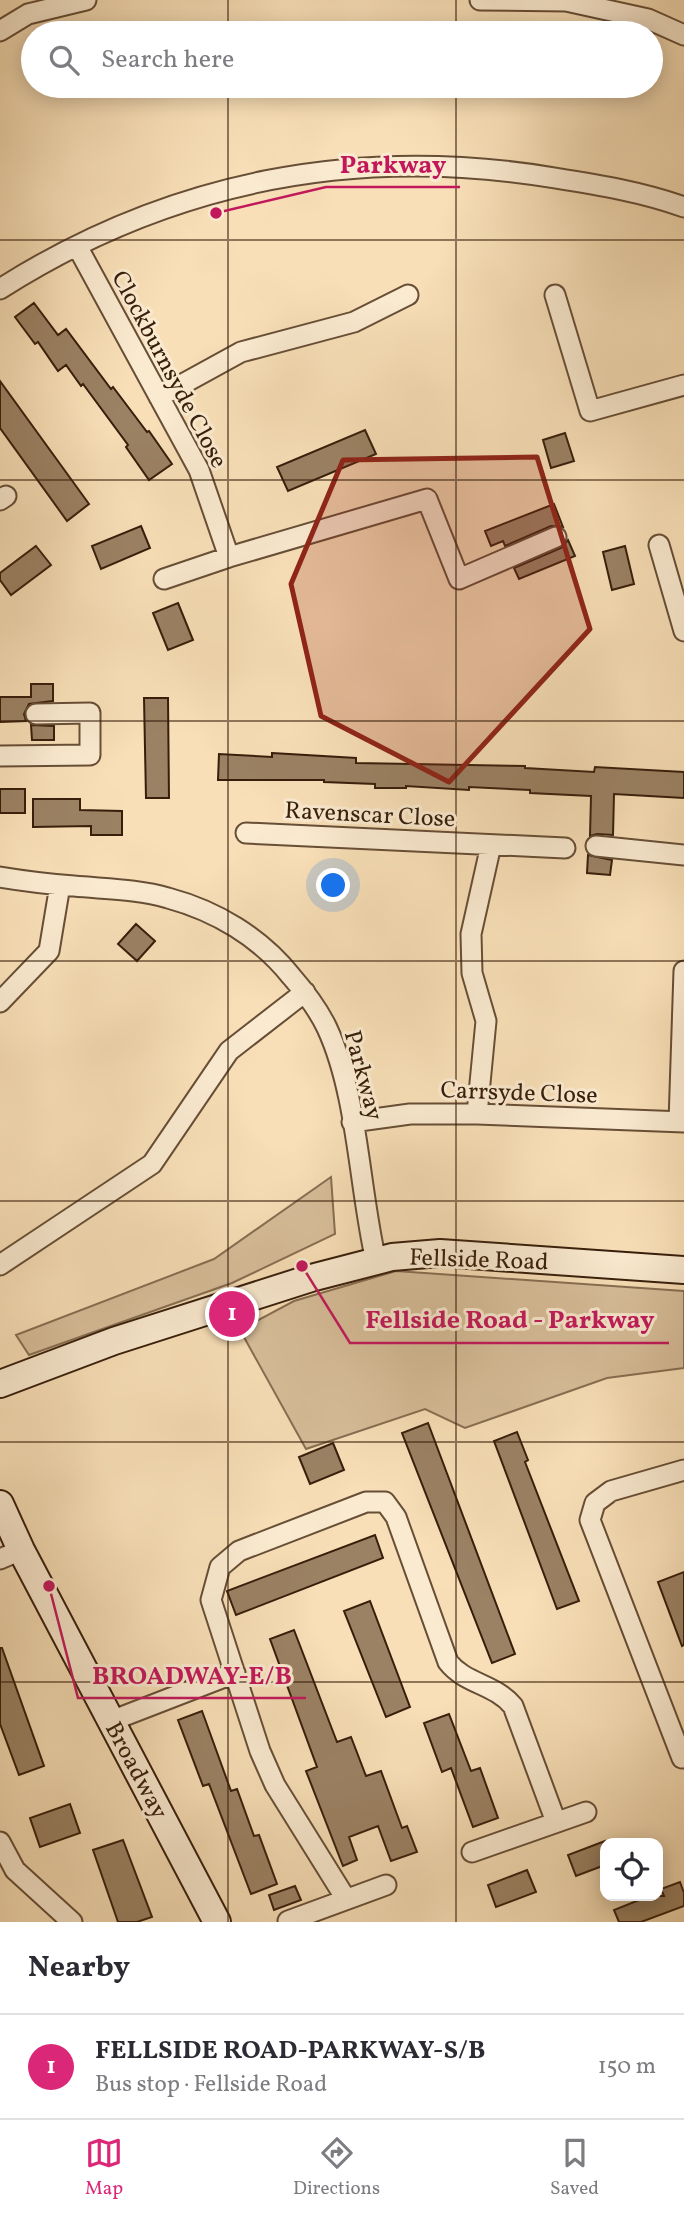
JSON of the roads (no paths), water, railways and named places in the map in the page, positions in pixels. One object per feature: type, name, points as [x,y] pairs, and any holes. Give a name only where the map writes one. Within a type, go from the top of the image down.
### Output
[{"type":"street","points":[[0,31],[28,14],[86,0]]},
{"type":"street","points":[[480,0],[566,1],[652,21]]},
{"type":"street","points":[[663,26],[684,35]]},
{"type":"street","points":[[0,289],[77,246],[196,197],[237,186],[338,169],[434,166],[501,169],[646,194],[684,207]]},
{"type":"street","name":"Clockburnsyde Close","points":[[77,246],[199,470],[229,557]]},
{"type":"street","points":[[159,397],[241,352],[354,322],[408,295]]},
{"type":"street","points":[[555,295],[590,411],[684,385]]},
{"type":"street","points":[[164,579],[229,557],[427,499],[459,579],[556,537]]},
{"type":"street","points":[[659,545],[676,571],[684,632]]},
{"type":"street","points":[[0,756],[90,755],[90,713],[36,714]]},
{"type":"street","name":"Ravenscar Close","points":[[246,833],[565,848]]},
{"type":"street","points":[[477,1114],[486,1021],[472,973],[471,934],[491,845]]},
{"type":"street","points":[[596,846],[684,855]]},
{"type":"street","name":"Parkway","points":[[0,877],[121,890],[168,898],[228,922],[281,962],[305,992],[327,1029],[343,1076],[376,1261]]},
{"type":"street","points":[[0,1002],[49,951],[60,885]]},
{"type":"street","points":[[682,1122],[684,971]]},
{"type":"street","points":[[0,1265],[152,1164],[229,1051],[305,992]]},
{"type":"street","name":"Carrsyde Close","points":[[352,1122],[410,1114],[477,1114],[682,1122]]},
{"type":"street","name":"Fellside Road","points":[[0,1384],[114,1341],[311,1278],[416,1254],[440,1253],[684,1270]]},
{"type":"street","points":[[682,1758],[590,1520],[595,1503],[611,1491],[684,1470]]},
{"type":"street","points":[[346,1899],[275,1784],[260,1751],[211,1600],[220,1567],[239,1551],[366,1502],[385,1503],[396,1517],[448,1662],[464,1677],[506,1697],[513,1706],[556,1822]]},
{"type":"street","name":"Broadway","points":[[0,1504],[11,1554],[111,1721],[217,1922]]},
{"type":"street","points":[[111,1721],[235,1673]]},
{"type":"street","points":[[472,1852],[586,1812]]},
{"type":"street","points":[[0,1842],[15,1870],[72,1922]]},
{"type":"street","points":[[288,1921],[386,1885]]},
{"type":"place","name":"Parkway","points":[[216,213]]},
{"type":"place","name":"Fellside Road - Parkway","points":[[302,1266]]},
{"type":"place","name":"FELLSIDE ROAD-PARKWAY-S/B","points":[[232,1314]]},
{"type":"place","name":"BROADWAY-E/B","points":[[49,1586]]}]
